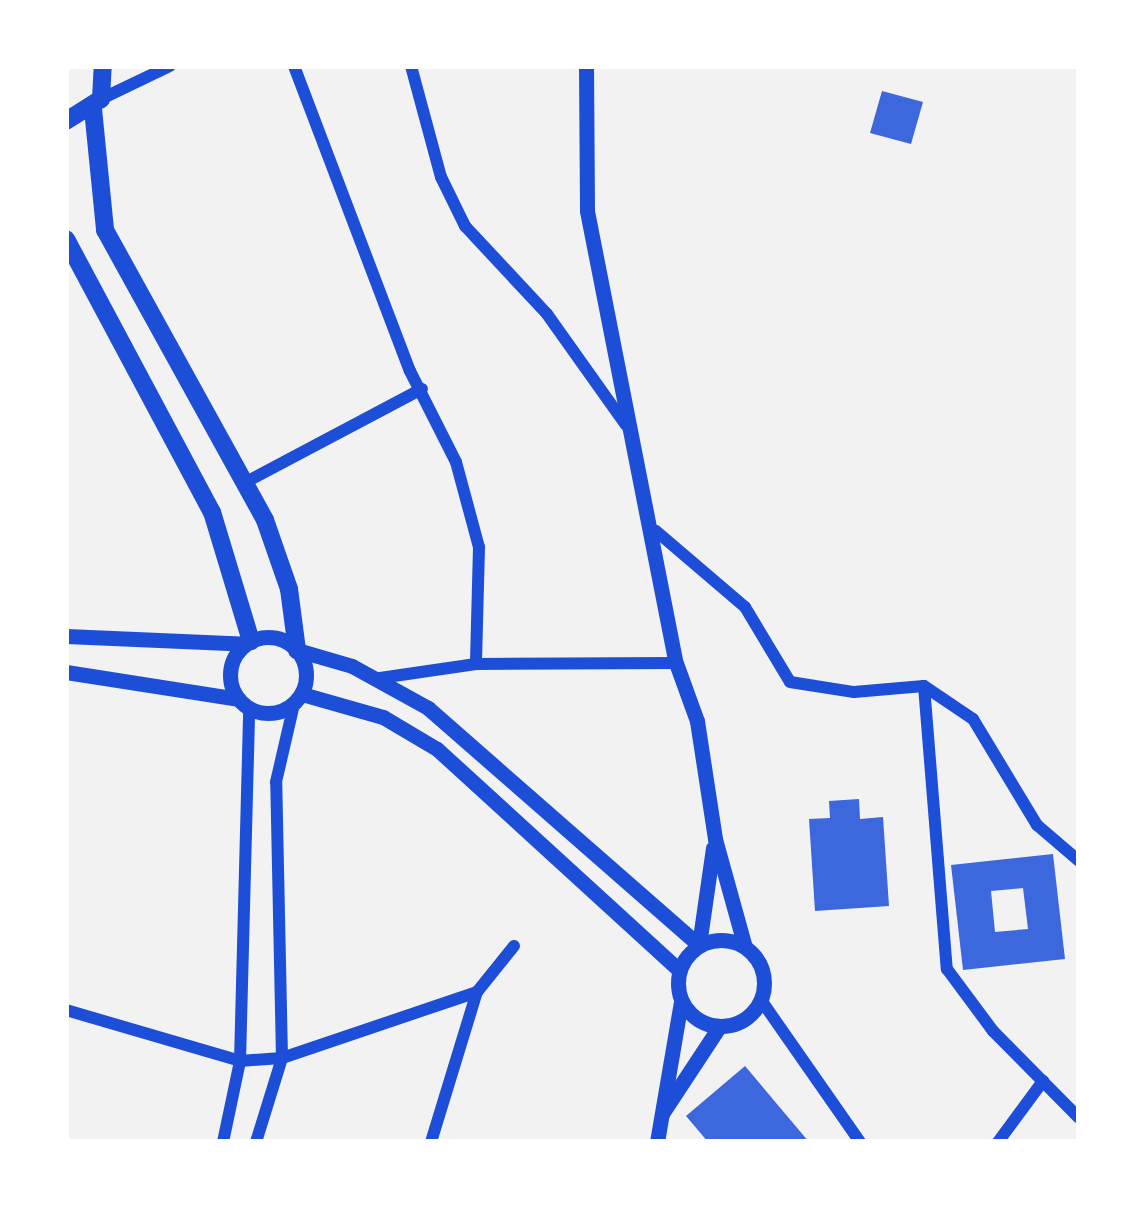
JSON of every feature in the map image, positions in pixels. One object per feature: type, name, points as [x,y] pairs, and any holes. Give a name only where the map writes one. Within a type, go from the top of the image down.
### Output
[{"type":"main road","points":[[104,66],[97,104],[105,230],[246,482],[289,589],[297,650]]},
{"type":"main road","points":[[66,121],[97,104]]},
{"type":"main road","points":[[66,239],[212,512],[249,642]]},
{"type":"street","points":[[97,104],[170,66]]},
{"type":"street","points":[[294,66],[422,389],[456,462],[479,547],[476,664]]},
{"type":"street","points":[[411,66],[441,177],[465,226],[547,314],[626,425]]},
{"type":"street","points":[[586,66],[587,211],[626,425],[656,531],[676,663],[697,721],[715,839],[745,947],[763,973],[760,1000],[749,1016],[719,1027],[663,1112]]},
{"type":"street","points":[[246,482],[422,389]]},
{"type":"street","points":[[656,531],[745,607],[790,682],[854,692],[924,686],[973,719],[1037,825],[1079,861]]},
{"type":"street","points":[[66,636],[249,642],[278,638],[297,650],[380,678],[428,708],[699,945],[745,947]]},
{"type":"street","points":[[223,1142],[240,1061],[244,704],[230,669],[249,642]]},
{"type":"street","points":[[256,1142],[282,1058],[277,782],[306,672],[297,650]]},
{"type":"street","points":[[380,678],[476,664],[676,663]]},
{"type":"street","points":[[66,672],[244,704],[265,714],[298,699],[383,717],[437,749],[679,970]]},
{"type":"street","points":[[924,686],[947,969],[1079,1118]]},
{"type":"street","points":[[657,1142],[681,1001],[679,970],[699,945],[715,839]]},
{"type":"street","points":[[431,1142],[477,992],[514,946]]},
{"type":"street","points":[[66,1010],[240,1061],[282,1058],[477,992]]},
{"type":"street","points":[[760,1000],[860,1142]]},
{"type":"street","points":[[681,1001],[719,1027]]},
{"type":"street","points":[[998,1142],[1043,1081]]},
{"type":"building","points":[[882,91],[923,102],[911,144],[870,133]]},
{"type":"building","points":[[859,799],[860,819],[883,817],[889,906],[815,911],[809,819],[830,818],[829,801]]},
{"type":"building","points":[[1053,854],[1065,959],[963,970],[951,865]],"holes":[[[1023,888],[1028,929],[995,932],[991,891]]]},
{"type":"building","points":[[745,1066],[809,1142],[708,1142],[686,1116]]}]
